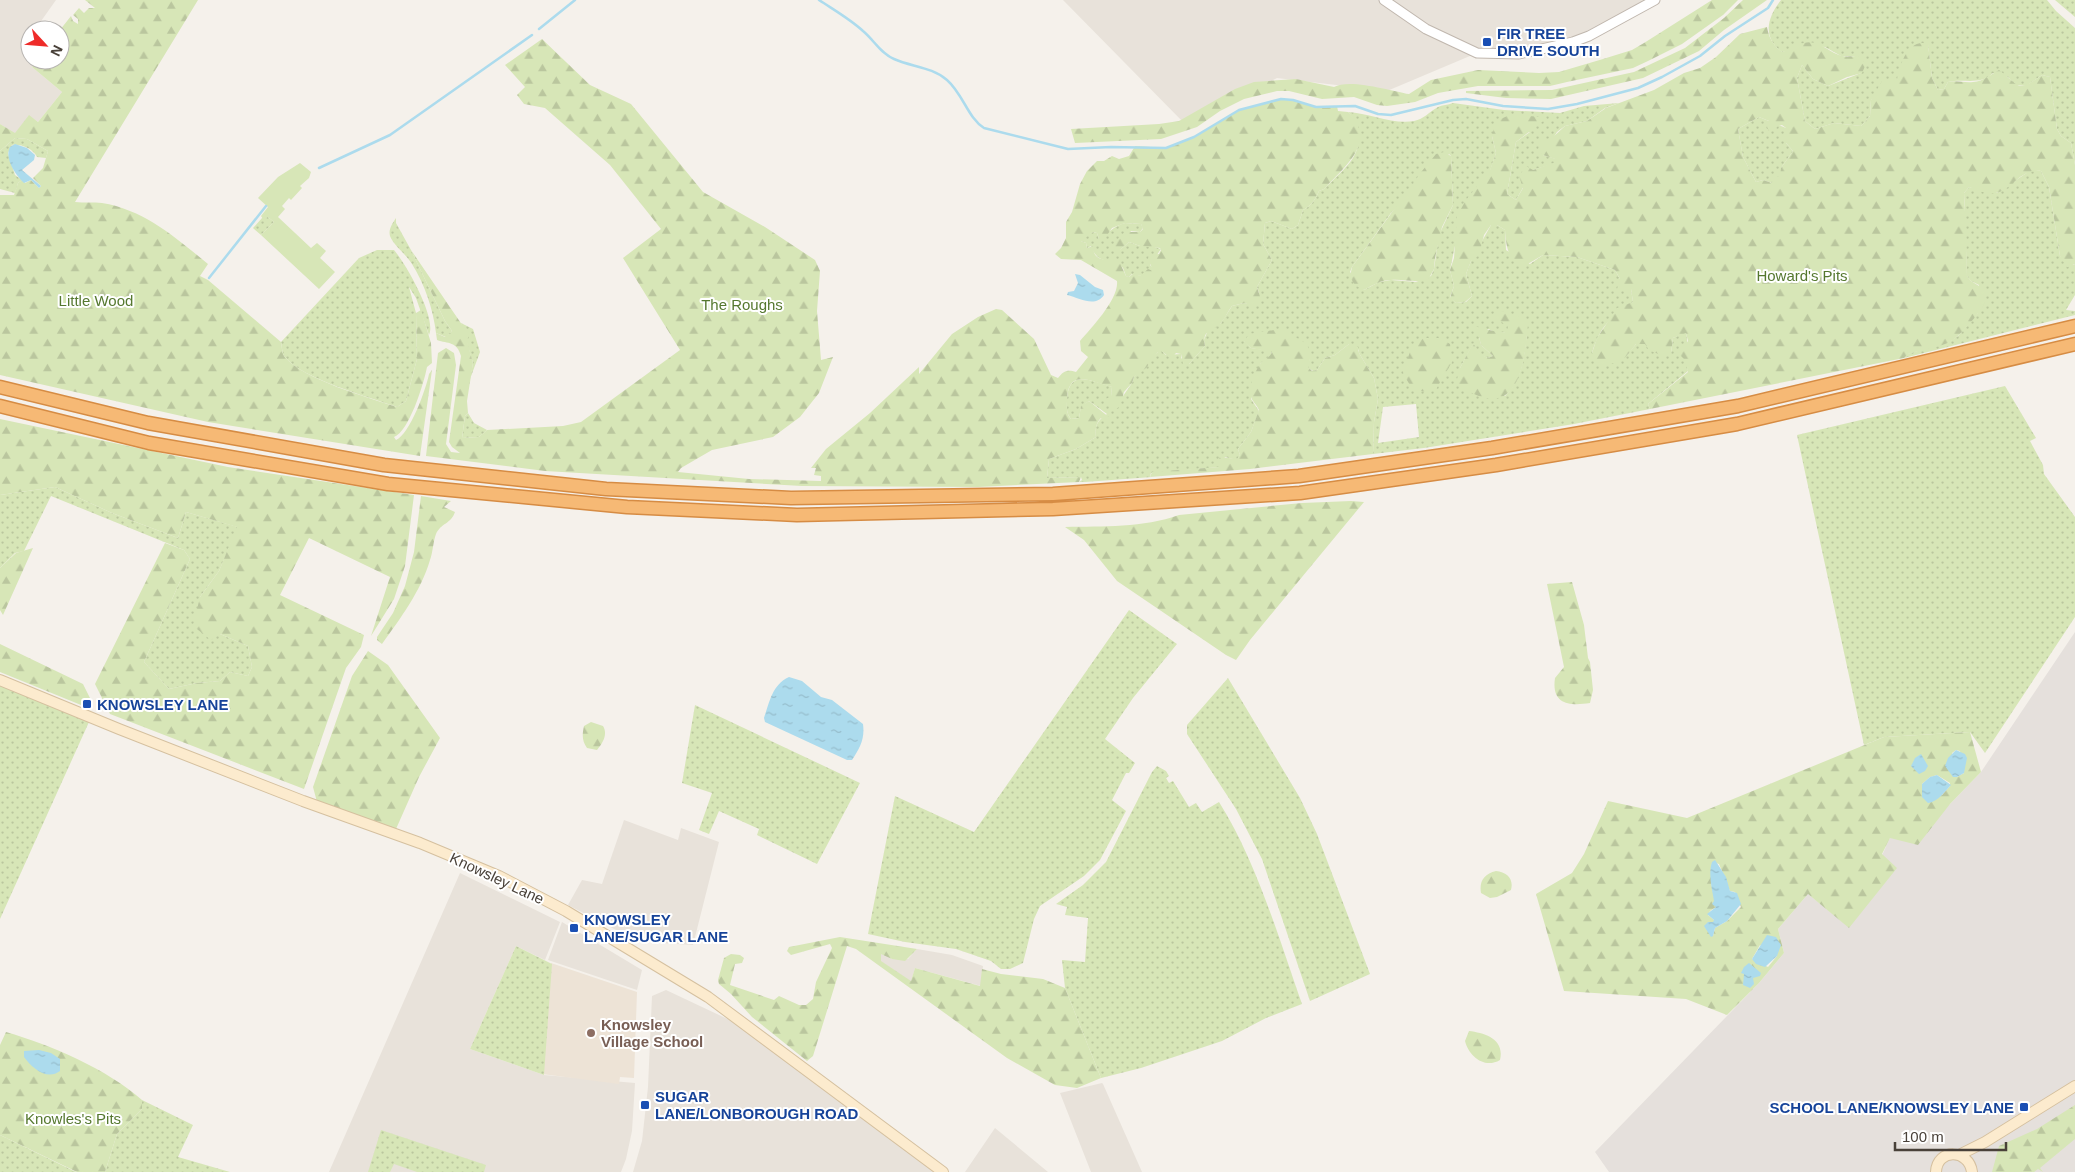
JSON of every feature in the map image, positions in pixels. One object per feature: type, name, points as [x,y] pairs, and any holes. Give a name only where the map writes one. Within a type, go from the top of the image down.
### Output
[{"type":"highway","points":[[0,387],[148,423],[384,465],[606,489],[791,498],[1053,494],[1299,476],[1492,448],[1738,406],[2075,326]]},
{"type":"highway","points":[[0,406],[149,443],[388,484],[627,506],[796,515],[1053,509],[1300,494],[1496,465],[1737,424],[2075,344]]},
{"type":"main road","name":"Knowsley Lane","points":[[0,680],[303,801],[420,843],[499,876],[557,906],[708,997],[943,1172]]},
{"type":"main road","points":[[1934,1171],[1938,1163],[1946,1155],[1959,1155],[1985,1142],[2075,1086]]},
{"type":"main road","points":[[1972,1169],[1985,1142]]},
{"type":"main road","points":[[1959,1155],[1967,1159],[1972,1169]]},
{"type":"street","points":[[1384,0],[1426,29],[1477,53],[1520,54],[1555,47],[1589,36],[1655,0]]},
{"type":"shaded area","points":[[0,0],[56,0],[42,20],[20,20],[20,70],[36,70],[62,92],[38,122],[29,116],[15,134],[0,124]]},
{"type":"shaded area","points":[[1063,0],[1655,0],[1603,30],[1519,54],[1477,53],[1387,91],[1277,78],[1184,123]]},
{"type":"shaded area","points":[[2075,632],[2075,1172],[1609,1172],[1595,1152],[1759,983],[1784,953],[1778,929],[1808,894],[1849,927],[1890,838],[1950,804],[1981,772]]},
{"type":"shaded area","points":[[624,820],[678,840],[681,828],[719,842],[693,945],[660,943],[645,932],[641,943],[568,905],[582,880],[602,884]]},
{"type":"shaded area","points":[[460,873],[560,922],[545,960],[516,946],[470,1049],[544,1075],[635,1083],[632,1131],[621,1172],[329,1172]]},
{"type":"shaded area","points":[[562,922],[642,970],[637,990],[548,960]]},
{"type":"shaded area","points":[[917,949],[952,955],[983,966],[981,986],[915,968],[911,982],[880,961],[881,953],[892,959],[908,959]]},
{"type":"shaded area","name":"Knowsley Village School","points":[[551,963],[637,992],[634,1078],[620,1077],[619,1084],[542,1074]]},
{"type":"shaded area","points":[[666,990],[736,1023],[935,1172],[633,1172],[642,1141],[648,1087],[652,996]]},
{"type":"shaded area","points":[[1102,1083],[1142,1172],[1091,1172],[1060,1093]]},
{"type":"shaded area","points":[[995,1128],[1048,1172],[965,1172]]},
{"type":"green space","name":"Little Wood","points":[[85,0],[198,0],[75,202],[102,203],[118,207],[159,226],[208,264],[200,276],[208,280],[281,342],[284,356],[294,365],[306,373],[337,387],[397,407],[406,401],[417,359],[416,313],[421,310],[431,343],[432,363],[427,367],[423,384],[410,417],[400,433],[394,437],[396,440],[407,429],[421,400],[432,370],[420,456],[208,422],[0,375],[0,195],[14,195],[18,183],[22,180],[25,183],[31,180],[39,188],[41,186],[33,178],[43,168],[48,151],[27,139],[15,138],[0,151],[0,124],[15,133],[29,115],[38,122],[62,92],[36,70],[70,70],[70,20],[68,20],[71,16],[73,21],[78,24],[78,19],[73,15],[79,8],[84,13],[89,8],[95,8]]},
{"type":"green space","points":[[1712,0],[1738,0],[1723,15],[1682,44],[1633,68],[1550,86],[1478,86],[1438,93],[1415,102],[1387,106],[1377,105],[1354,97],[1322,99],[1289,91],[1277,91],[1244,99],[1220,111],[1197,127],[1161,139],[1075,143],[1071,129],[1159,124],[1179,121],[1235,89],[1254,82],[1296,79],[1334,87],[1360,84],[1409,94],[1431,80],[1478,70],[1559,72],[1632,50]]},
{"type":"green space","points":[[1743,0],[1767,0],[1724,30],[1699,51],[1643,78],[1551,99],[1506,98],[1466,93],[1466,91],[1552,90],[1634,72],[1685,48],[1724,18]]},
{"type":"green space","points":[[1781,0],[2047,0],[2075,28],[2075,165],[2071,143],[2061,136],[2057,129],[2050,77],[2042,75],[2026,86],[2015,85],[2008,77],[1993,73],[1977,81],[1948,82],[1944,89],[1938,90],[1932,78],[1928,45],[1897,80],[1871,100],[1870,116],[1861,126],[1834,123],[1815,129],[1805,121],[1797,78],[1802,65],[1813,79],[1828,86],[1861,73],[1858,56],[1841,56],[1825,47],[1798,45],[1791,50],[1782,52],[1771,40],[1769,34],[1772,14]]},
{"type":"green space","points":[[2055,0],[2075,0],[2075,17]]},
{"type":"green space","name":"Howard's Pits","points":[[1767,27],[1772,41],[1782,52],[1809,42],[1842,56],[1858,56],[1866,64],[1862,73],[1847,77],[1828,86],[1813,79],[1802,65],[1797,78],[1805,121],[1815,129],[1834,123],[1861,126],[1870,116],[1871,100],[1882,81],[1897,80],[1906,54],[1915,45],[1921,43],[1928,44],[1932,78],[1938,90],[1944,89],[1948,82],[1977,81],[1999,70],[2019,86],[2023,86],[2042,75],[2050,77],[2057,129],[2061,136],[2071,143],[2075,165],[2075,264],[2067,267],[2060,256],[2049,187],[2041,171],[2027,173],[2007,188],[1996,193],[1985,193],[1969,187],[1964,193],[1967,276],[1971,281],[1984,289],[1986,298],[1978,313],[1964,330],[1950,342],[1908,354],[1904,358],[1650,409],[1648,404],[1688,372],[1685,360],[1679,354],[1688,341],[1686,333],[1673,338],[1671,353],[1663,356],[1649,350],[1645,344],[1636,344],[1618,362],[1600,364],[1592,353],[1597,338],[1617,308],[1633,302],[1631,289],[1617,289],[1620,279],[1615,270],[1577,257],[1543,255],[1521,268],[1508,251],[1505,230],[1497,225],[1491,225],[1484,235],[1479,255],[1471,261],[1466,274],[1472,296],[1465,302],[1456,303],[1450,298],[1454,286],[1450,270],[1454,258],[1457,216],[1466,200],[1490,170],[1496,153],[1492,136],[1496,121],[1512,114],[1547,118],[1516,142],[1507,194],[1516,200],[1523,188],[1519,176],[1526,166],[1533,170],[1556,162],[1555,159],[1538,151],[1540,140],[1552,138],[1565,126],[1587,121],[1606,108],[1654,90],[1684,73],[1700,68],[1716,57],[1740,34]],"holes":[[[1759,117],[1769,121],[1767,127],[1769,131],[1782,125],[1786,128],[1786,143],[1793,151],[1781,168],[1780,177],[1773,175],[1772,183],[1763,180],[1756,182],[1743,157],[1738,129]]]},
{"type":"green space","name":"The Roughs","points":[[542,39],[590,85],[631,104],[703,192],[765,227],[815,260],[820,271],[817,311],[821,360],[833,357],[819,393],[800,417],[773,437],[712,450],[681,468],[678,472],[749,479],[821,481],[821,476],[814,475],[816,468],[811,468],[826,449],[870,413],[919,367],[919,374],[952,334],[978,317],[996,309],[1002,310],[1034,339],[1051,375],[1058,378],[1066,371],[1076,372],[1088,357],[1081,351],[1080,341],[1097,321],[1114,296],[1117,281],[1081,260],[1061,259],[1055,254],[1061,248],[1066,238],[1066,222],[1072,212],[1080,184],[1087,171],[1097,161],[1104,161],[1112,156],[1119,159],[1129,156],[1135,146],[1166,148],[1194,137],[1239,110],[1281,99],[1293,100],[1316,107],[1337,106],[1338,111],[1348,112],[1360,133],[1359,143],[1349,162],[1324,189],[1319,191],[1311,205],[1303,210],[1298,225],[1292,229],[1271,221],[1265,223],[1263,244],[1272,260],[1257,287],[1261,300],[1253,306],[1244,303],[1232,306],[1220,324],[1206,334],[1205,346],[1189,364],[1183,364],[1181,354],[1176,353],[1171,359],[1163,352],[1158,352],[1146,368],[1134,377],[1132,383],[1124,392],[1120,406],[1115,410],[1106,399],[1111,396],[1112,387],[1082,379],[1072,383],[1068,390],[1067,400],[1067,408],[1071,419],[1079,418],[1081,406],[1089,401],[1110,418],[1107,423],[1101,418],[1099,420],[1096,427],[1096,437],[1076,449],[1049,459],[1047,478],[1081,477],[1079,482],[978,487],[802,486],[545,471],[426,456],[438,353],[446,348],[454,353],[456,365],[446,444],[451,452],[460,453],[449,442],[461,356],[455,345],[437,340],[436,333],[445,337],[452,331],[445,321],[411,250],[469,335],[467,341],[473,363],[467,401],[468,413],[465,416],[462,438],[479,437],[487,430],[563,426],[581,422],[680,350],[623,258],[661,229],[610,165],[545,108],[524,104],[517,95],[525,87],[505,65]],"holes":[[[1125,223],[1141,224],[1143,229],[1140,232],[1125,232],[1114,243],[1116,250],[1120,250],[1129,242],[1140,246],[1160,248],[1159,254],[1150,255],[1148,258],[1153,271],[1148,269],[1140,276],[1134,273],[1129,277],[1126,276],[1120,263],[1099,258],[1096,256],[1093,246],[1087,248],[1086,243],[1081,241],[1093,232],[1097,233],[1099,239],[1103,241],[1112,228]]]},
{"type":"green space","points":[[1453,103],[1504,110],[1560,113],[1584,106],[1619,103],[1605,108],[1587,121],[1565,126],[1557,132],[1543,155],[1556,159],[1556,163],[1533,170],[1516,200],[1507,194],[1516,142],[1530,132],[1492,136],[1496,153],[1490,171],[1480,184],[1456,241],[1450,270],[1454,286],[1450,297],[1456,303],[1466,302],[1472,296],[1466,274],[1491,225],[1497,225],[1505,230],[1506,250],[1530,264],[1543,255],[1577,257],[1615,270],[1620,279],[1631,289],[1633,302],[1607,323],[1595,343],[1592,353],[1627,355],[1636,344],[1645,344],[1671,353],[1673,338],[1686,332],[1688,371],[1648,404],[1650,409],[1574,424],[1424,448],[1373,454],[1374,422],[1378,399],[1374,378],[1359,350],[1349,344],[1335,355],[1325,358],[1317,370],[1313,371],[1307,367],[1310,358],[1244,341],[1251,348],[1272,351],[1271,356],[1261,363],[1252,383],[1251,399],[1259,411],[1251,432],[1238,449],[1240,455],[1237,460],[1225,457],[1220,467],[1151,473],[1150,477],[1152,477],[1085,482],[1079,482],[1082,480],[1081,477],[1047,478],[1049,459],[1076,449],[1096,437],[1097,424],[1107,414],[1089,401],[1081,407],[1079,418],[1071,419],[1069,417],[1067,408],[1068,390],[1076,380],[1089,380],[1112,387],[1111,396],[1123,396],[1134,377],[1158,352],[1163,352],[1166,355],[1181,354],[1181,358],[1189,364],[1205,346],[1204,340],[1208,330],[1221,323],[1232,306],[1248,304],[1259,293],[1257,287],[1272,260],[1263,244],[1265,223],[1271,221],[1292,229],[1298,225],[1303,210],[1308,207],[1319,191],[1324,189],[1343,171],[1357,150],[1359,142],[1356,124],[1348,112],[1406,122],[1418,120],[1438,107]],"holes":[[[1449,154],[1451,156],[1453,205],[1439,235],[1434,269],[1431,276],[1416,282],[1391,280],[1379,282],[1364,290],[1350,272],[1352,267],[1391,213]],[[1509,326],[1527,333],[1522,367],[1516,382],[1505,396],[1460,368],[1473,344],[1480,355],[1488,358],[1493,356],[1481,345],[1479,337],[1488,329],[1497,333],[1508,332]],[[1416,404],[1419,437],[1378,443],[1383,407]]]},
{"type":"green space","points":[[1759,117],[1786,128],[1786,143],[1793,151],[1781,168],[1781,177],[1772,183],[1763,180],[1756,182],[1743,157],[1738,129]]},
{"type":"green space","points":[[15,138],[27,139],[48,151],[46,158],[37,157],[27,148],[20,145],[12,145],[8,153],[15,175],[22,180],[18,183],[15,193],[0,189],[0,151]]},
{"type":"green space","points":[[1444,152],[1451,156],[1453,205],[1442,227],[1434,269],[1428,280],[1387,280],[1364,290],[1355,285],[1350,277],[1352,267],[1422,171],[1436,154]]},
{"type":"green space","points":[[300,163],[311,172],[309,178],[300,186],[302,188],[291,200],[289,198],[282,206],[285,209],[278,217],[311,248],[317,243],[326,251],[320,258],[335,272],[319,289],[261,235],[274,222],[268,217],[263,219],[261,216],[268,207],[258,198],[278,177]]},
{"type":"green space","points":[[2031,170],[2041,171],[2049,187],[2060,256],[2073,265],[2075,264],[2075,295],[2066,310],[2075,311],[2075,315],[1904,358],[1907,354],[1949,342],[1958,336],[1978,313],[1979,285],[1971,281],[1967,276],[1964,193],[1969,187],[1997,193]]},
{"type":"green space","points":[[268,217],[274,222],[261,235],[253,228],[262,218]]},
{"type":"green space","points":[[396,218],[396,223],[445,321],[452,331],[446,337],[436,333],[431,306],[421,280],[409,260],[390,236],[390,229]]},
{"type":"green space","points":[[1125,223],[1141,224],[1143,228],[1140,232],[1131,231],[1120,250],[1129,242],[1140,246],[1148,245],[1161,249],[1150,265],[1153,268],[1153,272],[1140,276],[1132,274],[1129,277],[1126,276],[1123,268],[1117,262],[1101,259],[1095,254],[1091,246],[1087,248],[1086,243],[1081,241],[1081,239],[1093,232],[1097,233],[1099,239],[1114,228]]},
{"type":"green space","points":[[377,250],[394,250],[419,291],[429,317],[429,335],[416,298],[409,287],[416,313],[417,359],[406,401],[397,407],[306,373],[285,357],[281,342],[359,258]]},
{"type":"green space","points":[[1502,311],[1518,316],[1528,322],[1527,340],[1520,374],[1513,387],[1504,396],[1492,399],[1476,395],[1456,383],[1460,368],[1473,343],[1480,354],[1488,358],[1493,356],[1481,345],[1479,337],[1474,333],[1473,326],[1507,332],[1508,326],[1495,318],[1493,314]]},
{"type":"green space","points":[[461,323],[473,329],[480,352],[470,379],[473,363]]},
{"type":"green space","points":[[1274,330],[1285,331],[1307,344],[1311,355],[1308,367],[1312,371],[1317,370],[1325,358],[1335,355],[1349,344],[1354,344],[1358,347],[1359,353],[1374,378],[1378,399],[1374,422],[1373,454],[1250,469],[1150,477],[1152,472],[1219,467],[1218,461],[1220,457],[1237,459],[1240,455],[1238,449],[1251,432],[1259,410],[1252,400],[1250,393],[1254,374],[1272,352],[1251,348],[1244,342],[1249,334]]},
{"type":"green space","points":[[1423,338],[1440,338],[1450,344],[1452,362],[1435,391],[1415,389],[1408,382],[1403,372],[1411,349]]},
{"type":"green space","points":[[2005,386],[2036,438],[2030,441],[2043,465],[2044,474],[2075,517],[2075,617],[1985,753],[1970,732],[1884,737],[1864,745],[1797,435]]},
{"type":"green space","points":[[468,413],[474,423],[487,430],[479,437],[462,438],[465,416]]},
{"type":"green space","points":[[0,419],[228,467],[414,495],[405,566],[394,599],[371,636],[390,577],[309,538],[280,595],[364,635],[361,647],[346,668],[304,789],[110,714],[95,684],[165,543],[184,550],[190,559],[144,662],[169,689],[197,683],[220,681],[230,672],[248,676],[252,667],[248,646],[220,634],[211,640],[193,626],[200,597],[219,571],[237,527],[186,512],[178,538],[112,513],[55,487],[0,495]]},
{"type":"green space","points":[[55,487],[112,513],[178,538],[186,512],[238,527],[219,571],[200,597],[220,634],[248,646],[252,667],[248,676],[230,672],[220,681],[197,683],[169,689],[144,662],[190,559],[184,550],[51,496],[24,551],[15,553],[0,568],[0,495]]},
{"type":"green space","points":[[421,496],[451,501],[444,507],[455,512],[451,519],[438,530],[431,557],[421,583],[396,625],[382,644],[377,640],[377,637],[393,613],[405,586],[414,552]]},
{"type":"green space","points":[[1364,502],[1250,640],[1236,660],[1117,581],[1084,540],[1065,527],[1137,524],[1179,515],[1302,503]]},
{"type":"green space","points":[[33,548],[3,615],[0,610],[0,568],[16,553]]},
{"type":"green space","points":[[1572,582],[1584,625],[1593,690],[1590,703],[1583,704],[1569,704],[1559,699],[1555,687],[1555,678],[1564,667],[1547,584]]},
{"type":"green space","points":[[1129,610],[1177,644],[1133,698],[1105,739],[1135,763],[1129,773],[1126,773],[1112,800],[1126,811],[1100,860],[1084,876],[1040,906],[1034,919],[1023,963],[1010,969],[1001,969],[991,961],[956,949],[905,942],[868,934],[895,796],[974,832]]},
{"type":"green space","points":[[0,644],[83,684],[90,698],[81,705],[0,672]]},
{"type":"green space","points":[[368,651],[388,665],[440,738],[419,777],[396,829],[317,802],[313,787],[352,676]]},
{"type":"green space","points":[[1228,678],[1300,798],[1317,834],[1370,974],[1310,1001],[1262,859],[1236,809],[1187,734],[1187,725]]},
{"type":"green space","points":[[0,685],[89,722],[0,919]]},
{"type":"green space","points":[[695,705],[860,783],[817,864],[757,835],[759,829],[719,811],[709,834],[699,830],[712,793],[682,783]]},
{"type":"green space","points":[[591,722],[603,726],[605,732],[604,738],[597,750],[587,748],[583,740],[584,726]]},
{"type":"green space","points":[[1970,732],[1981,772],[1950,804],[1918,845],[1890,838],[1882,854],[1897,868],[1849,928],[1808,894],[1778,929],[1784,953],[1759,983],[1727,1015],[1686,999],[1564,991],[1536,894],[1572,873],[1584,854],[1608,801],[1687,818],[1884,737]],"holes":[[[1956,750],[1960,751],[1964,773],[1957,777],[1952,753]],[[1937,775],[1950,783],[1950,786],[1942,795],[1922,797],[1922,784],[1930,777]],[[1712,862],[1719,864],[1730,891],[1735,892],[1741,907],[1727,921],[1715,928],[1713,936],[1714,920],[1708,915],[1716,907],[1711,883]],[[1760,945],[1777,956],[1768,967],[1752,959]]]},
{"type":"green space","points":[[1157,766],[1166,771],[1169,776],[1166,778],[1169,783],[1173,781],[1189,807],[1196,803],[1202,812],[1219,802],[1255,874],[1302,1004],[1266,1018],[1222,1041],[1141,1068],[1101,1078],[1065,988],[1062,960],[1085,962],[1088,918],[1065,915],[1067,907],[1056,904],[1083,885],[1106,862],[1152,772]]},
{"type":"green space","points":[[1496,871],[1509,877],[1512,886],[1511,890],[1497,897],[1490,898],[1481,893],[1481,885],[1485,876]]},
{"type":"green space","points":[[840,937],[917,949],[905,961],[892,959],[881,954],[881,961],[911,981],[915,968],[980,986],[982,969],[1001,974],[1043,979],[1065,988],[1101,1078],[1077,1088],[1055,1085],[1007,1058],[856,949],[847,946],[813,1056],[807,1061],[752,1017],[719,984],[718,980],[724,958],[731,954],[740,955],[744,958],[742,963],[735,964],[730,985],[774,1000],[779,996],[799,1005],[806,1005],[813,999],[816,982],[832,948],[830,944],[791,955],[787,951],[789,947]]},
{"type":"green space","points":[[516,946],[552,964],[544,1075],[470,1049]]},
{"type":"green space","points":[[1469,1031],[1481,1033],[1497,1042],[1501,1053],[1500,1060],[1489,1063],[1478,1060],[1470,1052],[1465,1041]]},
{"type":"green space","name":"Knowles's Pits","points":[[6,1032],[78,1059],[112,1078],[142,1100],[142,1109],[117,1134],[105,1172],[77,1172],[0,1135],[0,1045]]},
{"type":"green space","points":[[142,1100],[193,1125],[178,1157],[230,1172],[105,1172],[117,1134],[142,1109]]},
{"type":"green space","points":[[2075,1105],[2075,1139],[2040,1168],[2043,1172],[2038,1169],[2034,1172],[1992,1172],[1999,1146],[2037,1129]]},
{"type":"green space","points":[[381,1130],[486,1165],[484,1172],[417,1172],[394,1164],[390,1172],[368,1172]]},
{"type":"green space","points":[[0,1135],[74,1171],[77,1172],[0,1172]]},
{"type":"water","points":[[15,144],[27,148],[35,155],[34,160],[22,170],[41,186],[39,188],[31,180],[24,183],[12,166],[9,152],[10,147]]},
{"type":"water","points":[[1075,274],[1080,275],[1095,287],[1103,290],[1104,295],[1092,302],[1067,295],[1068,292],[1074,291],[1078,283]]},
{"type":"water","points":[[789,677],[802,681],[821,697],[832,700],[863,724],[861,743],[852,760],[847,760],[765,722],[764,718],[772,694],[783,680]]},
{"type":"water","points":[[1956,750],[1965,754],[1967,758],[1964,773],[1953,777],[1945,766],[1948,758]]},
{"type":"water","points":[[1921,754],[1928,766],[1925,771],[1919,774],[1911,766],[1915,758]]},
{"type":"water","points":[[1937,775],[1951,785],[1938,798],[1928,803],[1922,797],[1922,784],[1930,777]]},
{"type":"water","points":[[1715,860],[1726,877],[1730,891],[1737,893],[1741,904],[1727,921],[1715,928],[1711,937],[1704,926],[1714,920],[1707,914],[1716,907],[1712,904],[1714,901],[1710,876],[1712,862]]},
{"type":"water","points":[[1767,935],[1776,937],[1781,945],[1777,956],[1765,967],[1756,964],[1752,959]]},
{"type":"water","points":[[1749,963],[1761,973],[1760,976],[1753,978],[1754,984],[1750,988],[1743,985],[1744,974],[1741,973]]},
{"type":"water","points":[[39,1050],[51,1053],[60,1059],[60,1071],[50,1075],[45,1074],[35,1069],[24,1057],[24,1051]]},
{"type":"waterway","points":[[539,29],[575,0]]},
{"type":"waterway","points":[[819,0],[858,27],[889,56],[901,62],[935,72],[947,80],[978,124],[984,128],[1068,149],[1111,147],[1166,148],[1194,137],[1239,110],[1281,99],[1293,100],[1316,107],[1355,106],[1378,114],[1391,115],[1453,100],[1466,99],[1503,106],[1548,109],[1577,104],[1638,88],[1662,77],[1700,56],[1725,36],[1768,8],[1773,0]]},
{"type":"waterway","points":[[319,168],[390,135],[532,35]]},
{"type":"waterway","points":[[209,278],[266,206]]},
{"type":"place","name":"FIR TREE DRIVE SOUTH","points":[[1487,42]]},
{"type":"place","name":"KNOWSLEY LANE","points":[[87,704]]},
{"type":"place","name":"KNOWSLEY LANE/SUGAR LANE","points":[[574,928]]},
{"type":"place","name":"Knowsley Village School","points":[[591,1033]]},
{"type":"place","name":"SUGAR LANE/LONBOROUGH ROAD","points":[[645,1105]]},
{"type":"place","name":"SCHOOL LANE/KNOWSLEY LANE","points":[[2024,1107]]}]
